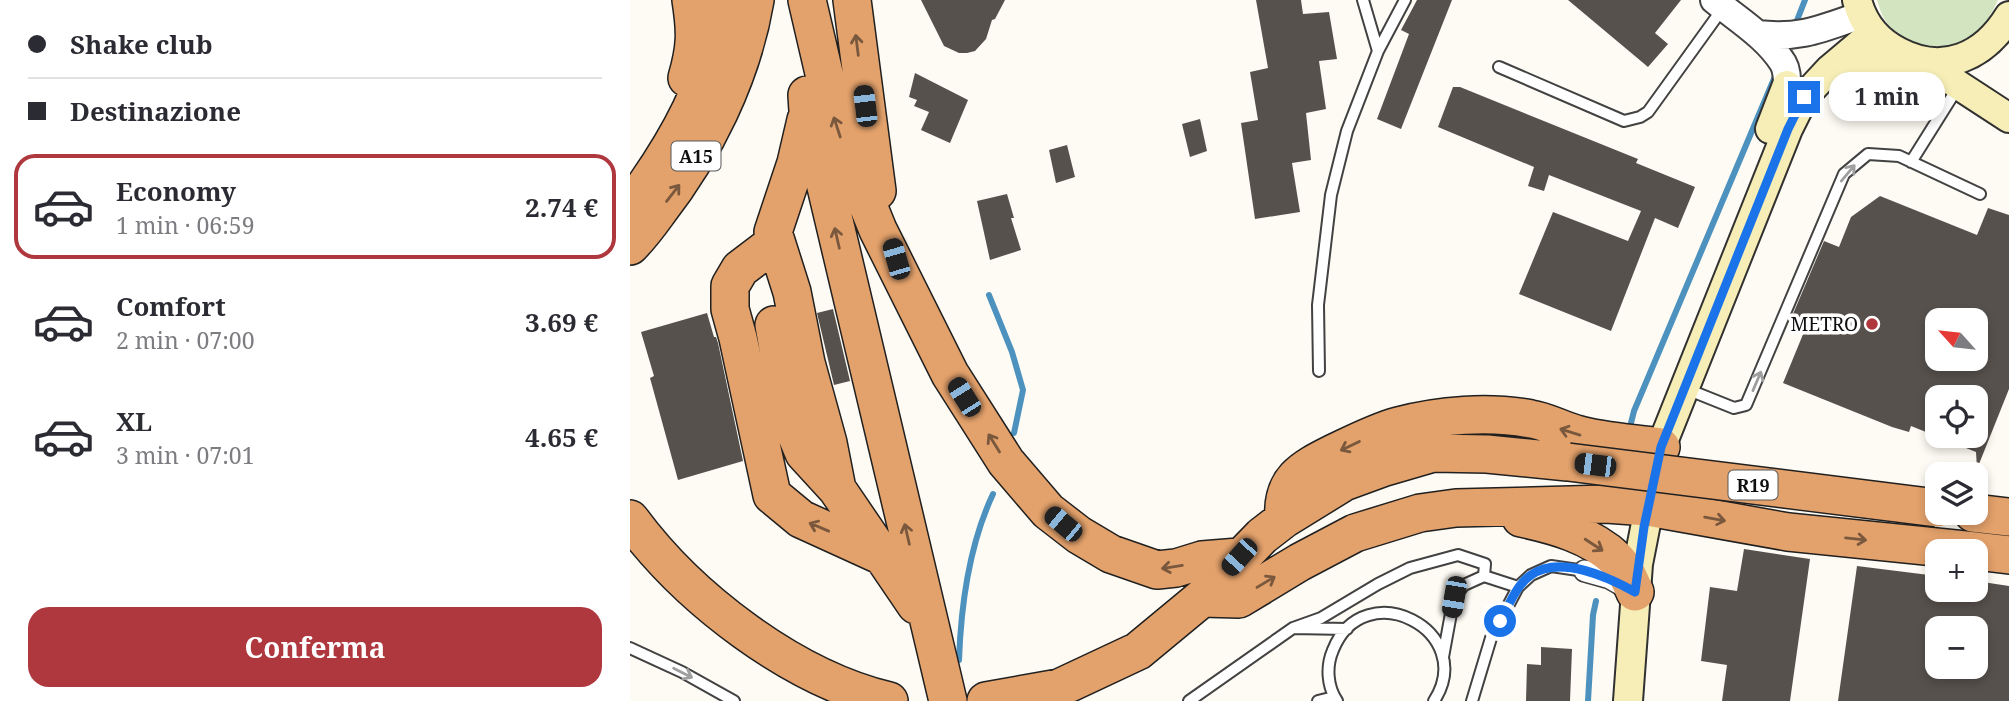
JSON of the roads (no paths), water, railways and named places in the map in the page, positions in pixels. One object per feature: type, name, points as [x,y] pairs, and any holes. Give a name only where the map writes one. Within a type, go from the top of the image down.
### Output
[{"type":"highway","points":[[630,195],[660,145],[687,79],[695,50],[691,0]]},
{"type":"highway","name":"A15","points":[[630,207],[650,180],[692,109],[719,40],[726,0]]},
{"type":"highway","name":"A15","points":[[630,246],[684,178],[717,117],[741,54],[755,0]]},
{"type":"highway","points":[[801,0],[808,111],[944,687]]},
{"type":"highway","points":[[807,0],[837,129],[878,230],[950,374],[1006,462],[1048,511],[1063,524],[1111,554],[1157,570],[1176,568],[1202,560],[1239,557]]},
{"type":"highway","points":[[852,0],[877,196],[902,280]]},
{"type":"highway","points":[[808,111],[796,163],[774,230],[774,331],[792,422],[804,453],[846,504],[928,623]]},
{"type":"highway","points":[[774,230],[803,284],[849,475],[846,504]]},
{"type":"highway","points":[[774,230],[740,269],[730,286],[730,309],[772,495],[801,519],[881,555]]},
{"type":"highway","points":[[1283,519],[1282,501],[1289,483],[1311,465],[1372,435],[1397,426],[1437,418],[1488,416],[1532,419],[1580,435],[1661,447]]},
{"type":"highway","name":"R19","points":[[1239,557],[1283,519],[1344,482],[1433,453],[1487,454],[1568,462],[1925,507]]},
{"type":"highway","points":[[1093,701],[1137,676],[1154,662],[1189,610],[1239,599],[1331,545],[1377,525],[1420,513],[1606,504],[1648,507],[1788,532],[1925,546]]},
{"type":"highway","points":[[1483,508],[1548,524],[1580,536],[1615,559],[1626,574],[1623,585]]},
{"type":"highway","points":[[1988,515],[2009,517]]},
{"type":"highway","points":[[630,519],[653,550],[682,580],[724,615],[811,671],[841,686],[889,701]]},
{"type":"highway","points":[[630,541],[659,570],[682,580]]},
{"type":"highway","points":[[1988,553],[2009,555]]},
{"type":"highway","points":[[986,701],[1059,688],[1138,651],[1189,610],[1239,557]]},
{"type":"highway","points":[[630,562],[671,599],[758,666],[821,701]]},
{"type":"main road","points":[[1628,701],[1623,585],[1648,507],[1661,447],[1788,129],[1804,97],[1829,70],[1863,16],[1888,47],[1917,60],[2009,118]]},
{"type":"main road","points":[[1829,70],[1917,60],[1954,61],[1969,54],[1997,33],[2009,16]]},
{"type":"main road","points":[[1742,245],[1740,209],[1787,85]]},
{"type":"street","points":[[1718,4],[1757,34],[1783,63],[1787,85]]},
{"type":"street","points":[[1757,34],[1782,37],[1805,35],[1863,16]]},
{"type":"street","points":[[1585,571],[1623,585]]},
{"type":"lane","points":[[1363,0],[1378,51]]},
{"type":"lane","points":[[1319,371],[1318,305],[1331,195],[1347,131],[1378,51],[1405,0]]},
{"type":"lane","points":[[1499,67],[1624,121],[1640,117],[1648,113],[1718,4]]},
{"type":"lane","points":[[1911,162],[1959,86]]},
{"type":"lane","points":[[1684,388],[1734,408],[1746,405],[1844,174],[1868,154],[1899,156],[1980,194]]},
{"type":"lane","points":[[1189,701],[1293,628],[1321,618],[1410,568],[1458,555],[1485,564],[1484,576]]},
{"type":"lane","points":[[1472,701],[1491,638],[1518,587],[1531,575],[1551,566],[1585,571]]},
{"type":"lane","points":[[1434,701],[1444,676],[1443,657],[1454,597],[1464,585],[1484,576],[1518,587]]},
{"type":"lane","points":[[1318,701],[1336,699],[1328,678],[1330,658],[1337,640],[1346,629],[1368,615],[1387,612],[1406,616],[1430,633],[1443,657]]},
{"type":"lane","points":[[1293,628],[1346,629]]},
{"type":"lane","points":[[630,648],[734,700]]},
{"type":"waterway","points":[[1794,28],[1805,0]]},
{"type":"waterway","points":[[1629,431],[1634,411],[1776,74]]},
{"type":"waterway","points":[[989,295],[1012,352],[1023,390],[1014,433]]},
{"type":"waterway","points":[[959,660],[962,618],[972,554],[993,494]]},
{"type":"waterway","points":[[1588,701],[1596,601]]},
{"type":"place","name":"METRO","points":[[1872,324]]}]
